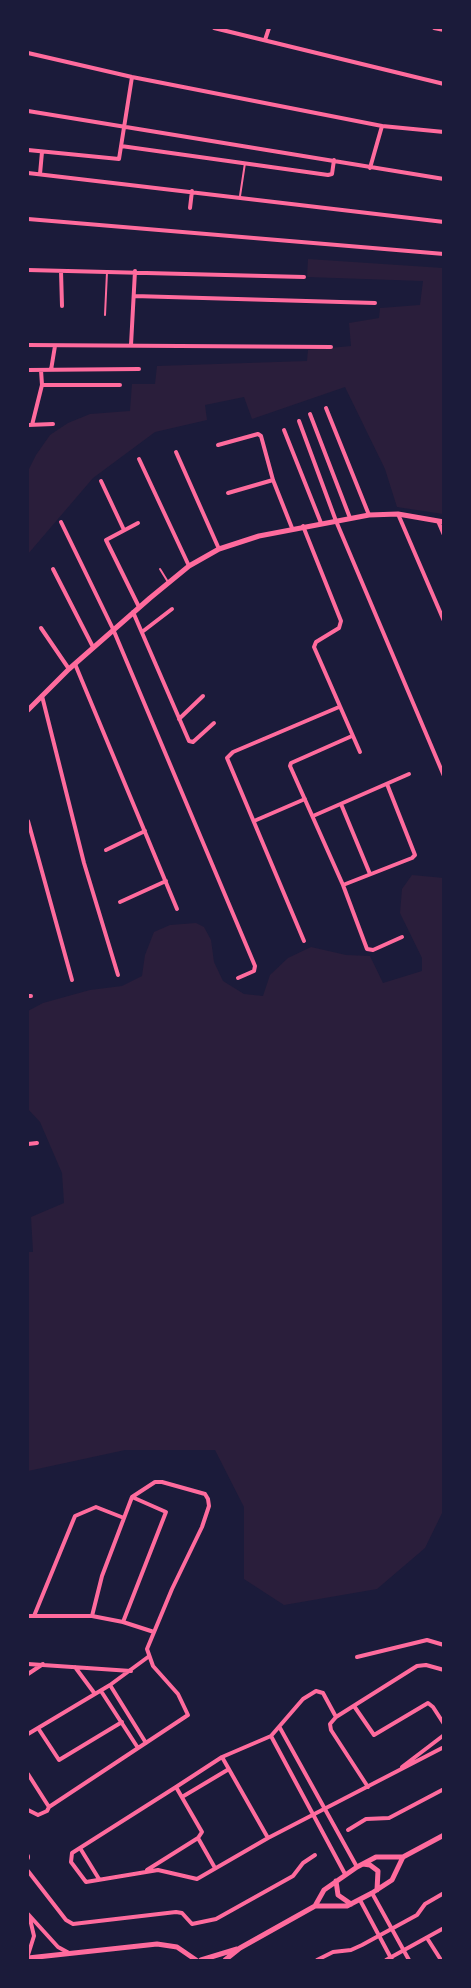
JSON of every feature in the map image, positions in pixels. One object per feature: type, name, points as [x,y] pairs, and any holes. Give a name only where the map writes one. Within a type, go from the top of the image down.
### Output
[{"type":"street","points":[[214,28],[444,84]]},
{"type":"street","points":[[265,40],[269,28]]},
{"type":"street","points":[[434,28],[444,30]]},
{"type":"street","points":[[28,53],[132,77],[382,126],[444,132]]},
{"type":"street","points":[[28,150],[118,160],[132,77]]},
{"type":"street","points":[[28,111],[334,160],[444,180]]},
{"type":"street","points":[[370,168],[382,126]]},
{"type":"street","points":[[121,146],[331,175],[334,160]]},
{"type":"street","points":[[40,174],[42,152]]},
{"type":"street","points":[[28,173],[240,196],[444,222]]},
{"type":"street","points":[[190,208],[192,191]]},
{"type":"street","points":[[28,219],[444,254]]},
{"type":"street","points":[[28,270],[135,271],[304,277]]},
{"type":"street","points":[[61,271],[62,306]]},
{"type":"street","points":[[131,345],[135,271]]},
{"type":"street","points":[[134,296],[375,303]]},
{"type":"street","points":[[28,345],[331,347]]},
{"type":"street","points":[[51,370],[55,346]]},
{"type":"street","points":[[28,370],[139,370]]},
{"type":"street","points":[[41,370],[42,384],[30,425],[53,424]]},
{"type":"street","points":[[42,384],[120,385]]},
{"type":"street","points":[[326,408],[369,514]]},
{"type":"street","points":[[310,414],[350,518]]},
{"type":"street","points":[[298,421],[336,521],[444,776]]},
{"type":"street","points":[[284,430],[321,523]]},
{"type":"street","points":[[218,445],[255,435],[261,436],[274,480],[292,528]]},
{"type":"street","points":[[176,452],[219,549]]},
{"type":"street","points":[[139,459],[189,566]]},
{"type":"street","points":[[228,493],[274,480]]},
{"type":"street","points":[[101,481],[124,530]]},
{"type":"street","points":[[28,710],[69,669],[132,612],[189,566],[219,549],[292,528],[369,514],[398,514],[441,521],[444,535]]},
{"type":"street","points":[[398,514],[444,620]]},
{"type":"street","points":[[61,522],[113,629],[255,966],[254,971],[238,978]]},
{"type":"street","points":[[138,523],[106,540],[139,607]]},
{"type":"street","points":[[303,526],[341,621],[339,628],[316,642],[314,647],[360,752]]},
{"type":"street","points":[[53,569],[93,647]]},
{"type":"street","points":[[142,632],[172,609]]},
{"type":"street","points":[[132,612],[189,741],[193,742],[214,723]]},
{"type":"street","points":[[41,628],[69,669]]},
{"type":"street","points":[[75,664],[177,908]]},
{"type":"street","points":[[42,696],[84,863],[118,975]]},
{"type":"street","points":[[179,719],[203,696]]},
{"type":"street","points":[[304,941],[227,758],[233,752],[339,706]]},
{"type":"street","points":[[352,736],[291,763],[290,766],[343,885],[367,949],[373,950],[402,937]]},
{"type":"street","points":[[313,816],[409,774]]},
{"type":"street","points":[[343,885],[412,858],[415,853],[387,784]]},
{"type":"street","points":[[254,821],[305,798]]},
{"type":"street","points":[[341,804],[370,874]]},
{"type":"street","points":[[28,821],[72,980]]},
{"type":"street","points":[[106,850],[145,831]]},
{"type":"street","points":[[120,902],[166,881]]},
{"type":"street","points":[[28,1144],[37,1143]]},
{"type":"street","points":[[28,1810],[34,1814],[41,1814],[49,1806],[187,1718],[188,1713],[178,1694],[153,1666],[148,1657],[147,1650],[172,1589],[202,1527],[209,1506],[208,1499],[204,1494],[162,1482],[155,1482],[132,1497],[102,1576],[92,1616]]},
{"type":"street","points":[[123,1622],[166,1512],[132,1497]]},
{"type":"street","points":[[34,1616],[75,1516],[96,1507],[124,1518]]},
{"type":"street","points":[[28,1616],[92,1616],[123,1622],[154,1632]]},
{"type":"street","points":[[357,1657],[427,1640],[444,1645]]},
{"type":"street","points":[[28,1734],[131,1672],[148,1657]]},
{"type":"street","points":[[28,1664],[131,1672]]},
{"type":"street","points":[[28,1674],[43,1664]]},
{"type":"street","points":[[368,1787],[331,1730],[330,1724],[336,1717],[417,1666],[426,1665],[444,1670]]},
{"type":"street","points":[[75,1667],[94,1694]]},
{"type":"street","points":[[110,1685],[146,1743]]},
{"type":"street","points":[[101,1691],[138,1748]]},
{"type":"street","points":[[336,1717],[322,1693],[316,1691],[303,1699],[280,1728],[271,1736],[222,1758],[80,1848],[70,1856],[78,1874],[86,1882],[145,1872],[164,1871],[197,1879],[268,1838],[444,1746]]},
{"type":"street","points":[[354,1706],[374,1735],[428,1703],[444,1724]]},
{"type":"street","points":[[38,1728],[59,1760],[122,1722]]},
{"type":"street","points":[[280,1728],[357,1867]]},
{"type":"street","points":[[392,1774],[444,1735]]},
{"type":"street","points":[[271,1736],[345,1874]]},
{"type":"street","points":[[222,1758],[268,1838]]},
{"type":"street","points":[[182,1797],[228,1769]]},
{"type":"street","points":[[28,1774],[49,1806]]},
{"type":"street","points":[[145,1872],[198,1838],[201,1829],[176,1787]]},
{"type":"street","points":[[348,1830],[366,1818],[389,1818],[444,1789]]},
{"type":"street","points":[[315,1906],[324,1890],[357,1867],[376,1857],[403,1857],[444,1835]]},
{"type":"street","points":[[198,1838],[215,1868]]},
{"type":"street","points":[[80,1848],[99,1879]]},
{"type":"street","points":[[28,1871],[66,1920],[73,1924],[176,1912],[182,1913],[192,1924],[216,1919],[293,1876],[303,1864],[315,1855]]},
{"type":"street","points":[[225,1960],[240,1948],[315,1906],[342,1907],[360,1900],[392,1880],[403,1857]]},
{"type":"street","points":[[363,1864],[370,1864],[378,1871],[375,1891],[392,1929],[409,1960]]},
{"type":"street","points":[[336,1881],[338,1895],[351,1904]]},
{"type":"street","points":[[318,1960],[333,1952],[356,1948],[379,1936],[417,1915],[425,1904],[444,1893]]},
{"type":"street","points":[[360,1900],[390,1960],[444,1928]]},
{"type":"street","points":[[28,1915],[58,1947],[71,1954]]},
{"type":"street","points":[[28,1915],[33,1926],[34,1936],[28,1957],[157,1944],[178,1947],[196,1960]]},
{"type":"street","points":[[427,1938],[441,1960]]},
{"type":"street","points":[[201,1960],[240,1948]]},
{"type":"lane","points":[[240,196],[245,163]]},
{"type":"lane","points":[[105,315],[108,271]]},
{"type":"lane","points":[[160,569],[168,582]]},
{"type":"shaded area","points":[[308,259],[443,268],[443,514],[397,507],[385,469],[345,387],[252,419],[244,397],[205,405],[207,420],[155,432],[93,478],[28,554],[28,471],[36,455],[50,435],[68,423],[90,414],[130,411],[132,384],[155,384],[157,366],[307,361],[308,350],[351,346],[349,323],[379,318],[380,308],[420,305],[423,281],[307,277]]},
{"type":"shaded area","points":[[412,875],[444,878],[443,1511],[425,1548],[377,1589],[284,1605],[244,1579],[244,1507],[215,1450],[125,1450],[28,1471],[28,1252],[33,1252],[31,1217],[64,1203],[62,1173],[40,1122],[28,1109],[28,1011],[43,1003],[90,990],[122,986],[142,976],[145,955],[154,932],[170,925],[196,923],[204,927],[211,940],[214,962],[223,981],[244,994],[263,996],[270,975],[288,958],[311,947],[346,955],[370,956],[383,983],[422,971],[422,958],[400,913],[402,889]]}]
